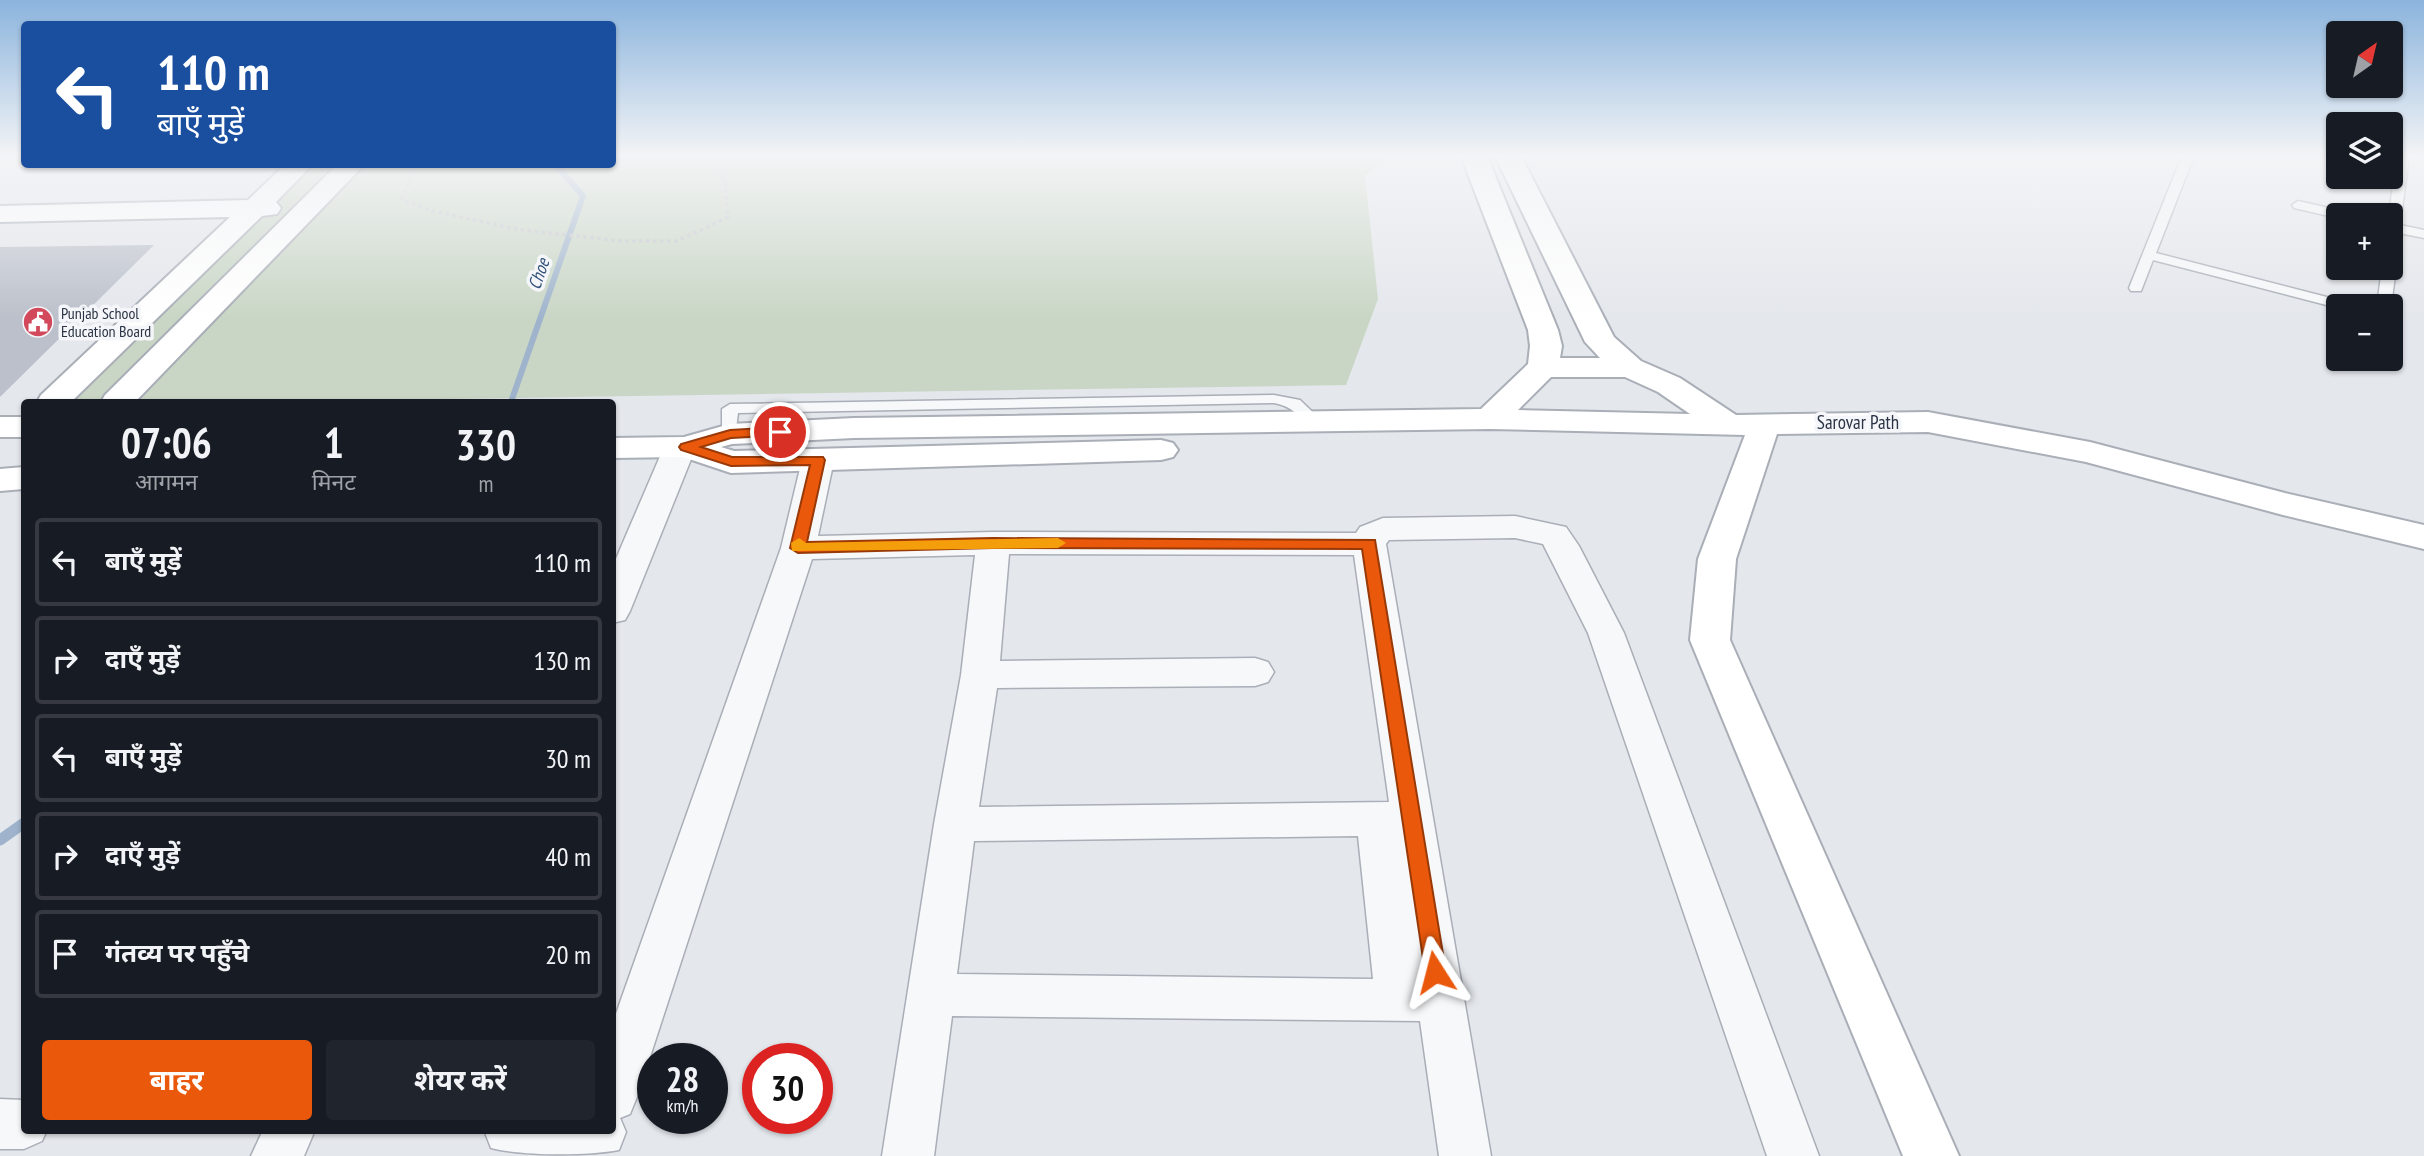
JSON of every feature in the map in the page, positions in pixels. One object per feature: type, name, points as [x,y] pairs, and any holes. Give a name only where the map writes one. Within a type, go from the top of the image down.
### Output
[{"type":"main road","points":[[56,399],[256,210]]},
{"type":"main road","points":[[0,233],[116,232],[248,218],[291,210]]},
{"type":"main road","points":[[120,399],[308,210]]},
{"type":"main road","points":[[1490,419],[1543,367],[1546,346],[1543,330],[1495,210]]},
{"type":"main road","points":[[1535,210],[1601,342],[1630,368],[1669,385],[1745,431]]},
{"type":"main road","points":[[116,232],[140,212]]},
{"type":"main road","points":[[0,214],[140,212],[248,218],[291,227]]},
{"type":"main road","points":[[1543,367],[1630,368]]},
{"type":"main road","name":"Sarovar Path","points":[[683,447],[730,434],[853,428],[1490,419],[1745,431],[1928,422],[2091,452],[2424,537]]},
{"type":"main road","points":[[0,427],[21,427]]},
{"type":"main road","points":[[1745,431],[1717,559],[1710,639],[1931,1156]]},
{"type":"main road","points":[[616,448],[683,447],[731,462],[910,459],[1745,431],[1932,437],[2025,452],[2141,478],[2424,549]]},
{"type":"main road","points":[[0,453],[21,452]]},
{"type":"main road","points":[[0,480],[21,478]]},
{"type":"street","points":[[616,602],[683,447]]},
{"type":"street","points":[[616,1088],[798,548],[818,460]]},
{"type":"street","points":[[1465,1156],[1419,999],[1395,818],[1369,544],[1372,535],[1383,530],[1515,527],[1554,535],[1605,633],[1794,1156]]},
{"type":"street","points":[[798,548],[993,543],[1369,544]]},
{"type":"street","points":[[908,1156],[955,824],[980,675],[993,543]]},
{"type":"street","points":[[980,675],[1255,672]]},
{"type":"street","points":[[955,824],[1395,818]]},
{"type":"street","points":[[932,995],[1419,999]]},
{"type":"street","points":[[0,1124],[21,1124]]},
{"type":"street","points":[[277,1156],[288,1134]]},
{"type":"lane","points":[[2136,288],[2167,210]]},
{"type":"lane","points":[[2403,229],[2424,234]]},
{"type":"lane","points":[[2149,255],[2326,301]]},
{"type":"lane","points":[[730,434],[730,409],[947,403],[1274,399],[1295,403],[1315,422]]},
{"type":"path","points":[[430,210],[516,229],[620,241],[677,241],[728,216],[727,210]]},
{"type":"green space","points":[[255,210],[1369,210],[1378,299],[1346,385],[438,399],[50,399]]},
{"type":"building","name":"Punjab School Education Board","points":[[154,245],[0,397],[0,247]]},
{"type":"waterway","name":"Choe","points":[[512,399],[578,210]]},
{"type":"waterway","name":"Choe","points":[[0,840],[21,825]]},
{"type":"slow traffic","points":[[799,543],[798,548],[1058,543]]},
{"type":"place","name":"Punjab School Education Board","points":[[38,322]]},
{"type":"route","points":[[780,432],[730,434],[686,447],[731,462],[818,460],[798,548],[993,543],[1369,544],[1435,972]]}]
